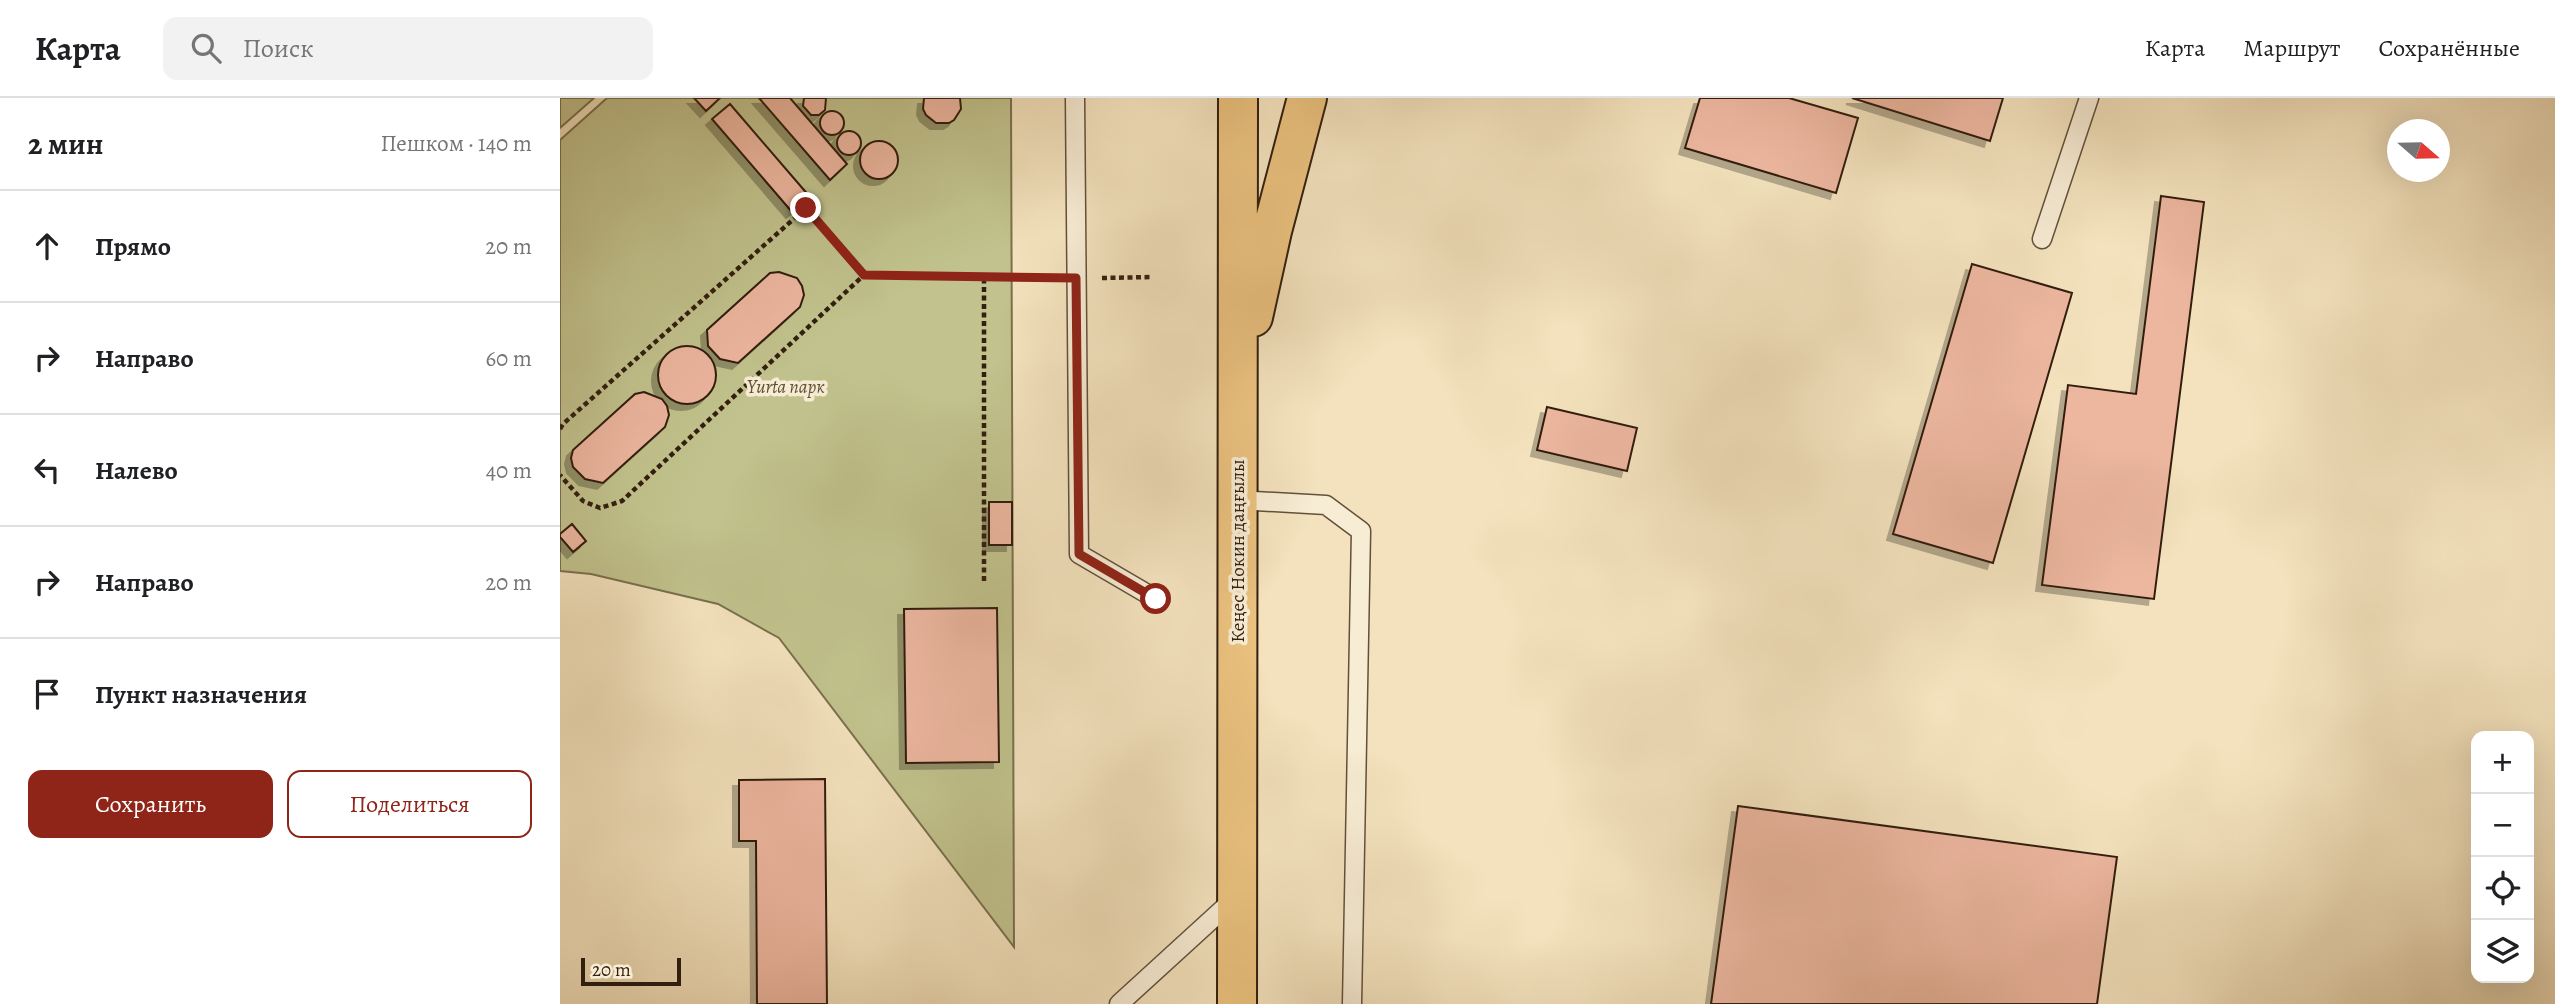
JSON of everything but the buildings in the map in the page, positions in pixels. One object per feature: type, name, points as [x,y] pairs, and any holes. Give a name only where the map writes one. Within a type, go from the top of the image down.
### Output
[{"type":"highway","name":"Кеңес Нокин даңғылы","points":[[1237,1004],[1238,98]]},
{"type":"highway","points":[[1237,394],[1272,231],[1307,98]]},
{"type":"lane","points":[[1075,98],[1079,554],[1156,599]]},
{"type":"lane","points":[[2042,239],[2089,98]]},
{"type":"lane","points":[[1237,500],[1326,505],[1360,531],[1352,1004]]},
{"type":"lane","points":[[1119,1004],[1233,902],[1236,889]]},
{"type":"path","points":[[560,429],[806,208],[864,275]]},
{"type":"path","points":[[560,475],[583,501],[600,508],[622,501],[864,275],[984,279],[1153,277]]},
{"type":"path","points":[[984,279],[984,581]]},
{"type":"green space","points":[[560,98],[594,98],[560,128]]},
{"type":"green space","name":"Yurta парк","points":[[607,98],[1011,98],[1014,947],[779,638],[718,604],[591,574],[560,571],[560,140]]},
{"type":"route","points":[[806,208],[864,275],[984,279],[1076,278],[1079,554],[1156,599]]}]
